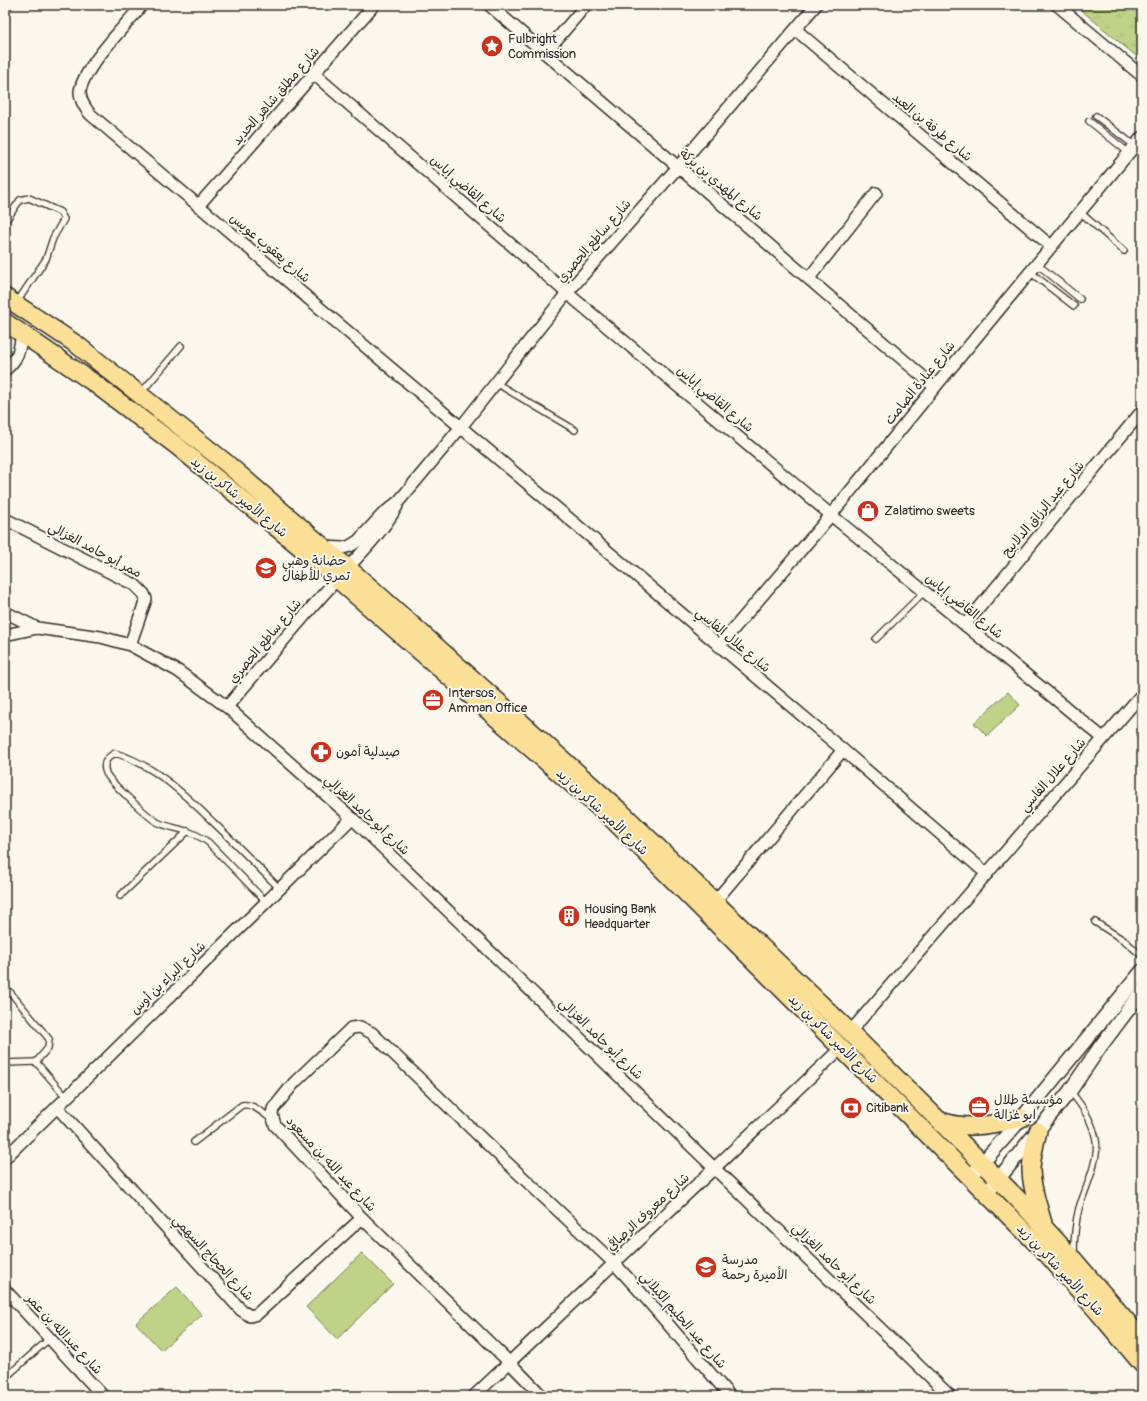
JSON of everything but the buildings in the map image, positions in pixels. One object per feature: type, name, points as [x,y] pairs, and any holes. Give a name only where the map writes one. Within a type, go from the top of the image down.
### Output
[{"type":"main road","name":"شارع الأمير شاكر بن زيد","points":[[10,300],[76,344],[225,462],[324,547],[342,573]]},
{"type":"main road","name":"شارع الأمير شاكر بن زيد","points":[[5,322],[94,383],[342,573],[371,588],[620,811],[841,1048],[1046,1253],[1142,1364]]},
{"type":"main road","name":"شارع الأمير شاكر بن زيد","points":[[710,907],[850,1032],[941,1121],[1046,1229],[1142,1339]]},
{"type":"main road","points":[[941,1121],[966,1127],[984,1126],[1022,1118]]},
{"type":"main road","points":[[1038,1131],[1032,1168],[1036,1202],[1046,1229]]},
{"type":"street","name":"شارع يعقوب عويس","points":[[142,5],[92,65],[84,79],[80,93],[83,105],[90,114],[461,427]]},
{"type":"street","name":"شارع مطلق شاهر الحديد","points":[[198,206],[374,5]]},
{"type":"street","name":"شارع المهدي بن بركة","points":[[489,5],[935,386]]},
{"type":"street","points":[[545,53],[586,5]]},
{"type":"street","name":"شارع ساطع الحصري","points":[[324,547],[343,548],[354,544],[399,501],[461,427],[495,382],[567,293],[678,167],[816,5]]},
{"type":"street","points":[[1057,5],[1142,76]]},
{"type":"street","name":"شارع طرفة بن العبد","points":[[796,30],[1051,246]]},
{"type":"street","name":"شارع القاضي إياس","points":[[314,74],[567,293],[831,515],[1103,738]]},
{"type":"street","name":"شارع عبادة الصامت","points":[[719,646],[831,515],[935,386],[1142,137]]},
{"type":"street","points":[[809,278],[876,193]]},
{"type":"street","points":[[5,370],[14,363],[19,354],[22,334]]},
{"type":"street","name":"شارع عبد الرزاق الدلابيح","points":[[965,625],[1142,411]]},
{"type":"street","name":"شارع علال الفاسي","points":[[461,427],[843,750],[987,874]]},
{"type":"street","name":"شارع ساطع الحصري","points":[[227,707],[342,573],[376,538],[388,521],[399,501]]},
{"type":"street","name":"ممر أبو حامد الغزالي","points":[[5,519],[135,585],[144,594],[146,599],[130,645]]},
{"type":"street","points":[[5,612],[37,628],[101,637],[130,645],[178,671],[227,707]]},
{"type":"street","points":[[5,635],[37,628]]},
{"type":"street","name":"شارع علال الفاسي","points":[[850,1032],[1142,694]]},
{"type":"street","name":"شارع أبو حامد الغزالي","points":[[227,707],[352,818],[950,1396]]},
{"type":"street","points":[[710,907],[843,750]]},
{"type":"street","name":"شارع البراء بن أوس","points":[[5,1158],[352,818]]},
{"type":"street","points":[[970,1177],[1022,1118],[1142,971]]},
{"type":"street","points":[[987,1193],[1070,1091],[1100,1047],[1142,991]]},
{"type":"street","name":"شارع عبد الله بن مسعود","points":[[542,1396],[362,1218],[275,1125],[273,1120],[273,1109],[294,1083],[351,1028],[360,1027],[372,1033],[614,1264]]},
{"type":"street","name":"شارع معروف الرصافي","points":[[474,1396],[841,1048]]},
{"type":"street","name":"شارع الحجاج السهمي","points":[[57,1107],[241,1310],[250,1316],[257,1314],[362,1218]]},
{"type":"street","name":"شارع عبد الحليم الكيلاني","points":[[614,1264],[636,1287],[730,1396]]},
{"type":"street","name":"شارع عبدالله بن عمر","points":[[5,1290],[103,1396]]},
{"type":"lane","points":[[1096,116],[1132,149]]},
{"type":"lane","points":[[1089,121],[1132,149]]},
{"type":"lane","points":[[5,222],[20,200],[29,198],[60,212],[64,219],[53,238],[46,259],[10,300]]},
{"type":"lane","points":[[1080,212],[1124,251]]},
{"type":"lane","points":[[1033,268],[1080,299]]},
{"type":"lane","points":[[1033,268],[1074,306]]},
{"type":"lane","points":[[140,394],[181,346]]},
{"type":"lane","points":[[495,382],[575,430]]},
{"type":"lane","points":[[876,639],[924,592]]},
{"type":"lane","points":[[266,902],[208,842],[188,831],[164,825],[149,817],[106,773],[105,761],[108,756],[115,753],[127,756],[151,770],[190,799],[280,889]]},
{"type":"lane","points":[[120,896],[188,831]]},
{"type":"lane","points":[[1095,922],[1125,941],[1142,956]]},
{"type":"lane","points":[[5,1063],[36,1062],[48,1048],[49,1039],[10,992]]},
{"type":"lane","points":[[36,1062],[66,1097]]},
{"type":"lane","points":[[1070,1091],[1078,1101],[1091,1125],[1096,1140],[1096,1156],[1079,1209],[1074,1231],[1074,1260]]},
{"type":"lane","points":[[194,1142],[242,1105],[247,1104],[252,1106],[273,1120]]},
{"type":"lane","points":[[5,1378],[49,1339]]},
{"type":"path","points":[[1136,5],[1142,24]]},
{"type":"green space","points":[[1075,5],[1142,5],[1142,61]]},
{"type":"green space","points":[[1008,692],[1020,705],[987,736],[974,723]]},
{"type":"green space","points":[[362,1253],[393,1284],[337,1339],[306,1307]]},
{"type":"green space","points":[[177,1287],[202,1315],[161,1350],[136,1323]]},
{"type":"place","name":"Fulbright Commission","points":[[492,46]]},
{"type":"place","name":"Zalatimo sweets","points":[[868,511]]},
{"type":"place","name":"حضانة وهبي تمري للأطفال","points":[[266,568]]},
{"type":"place","name":"Intersos, Amman Office","points":[[433,700]]},
{"type":"place","name":"صيدلية أمون","points":[[321,752]]},
{"type":"place","name":"Housing Bank Headquarter","points":[[569,916]]},
{"type":"place","name":"مؤسسة طلال ابو غزالة","points":[[979,1107]]},
{"type":"place","name":"Citibank","points":[[851,1108]]},
{"type":"place","name":"مدرسة الأميرة رحمة","points":[[706,1267]]}]
